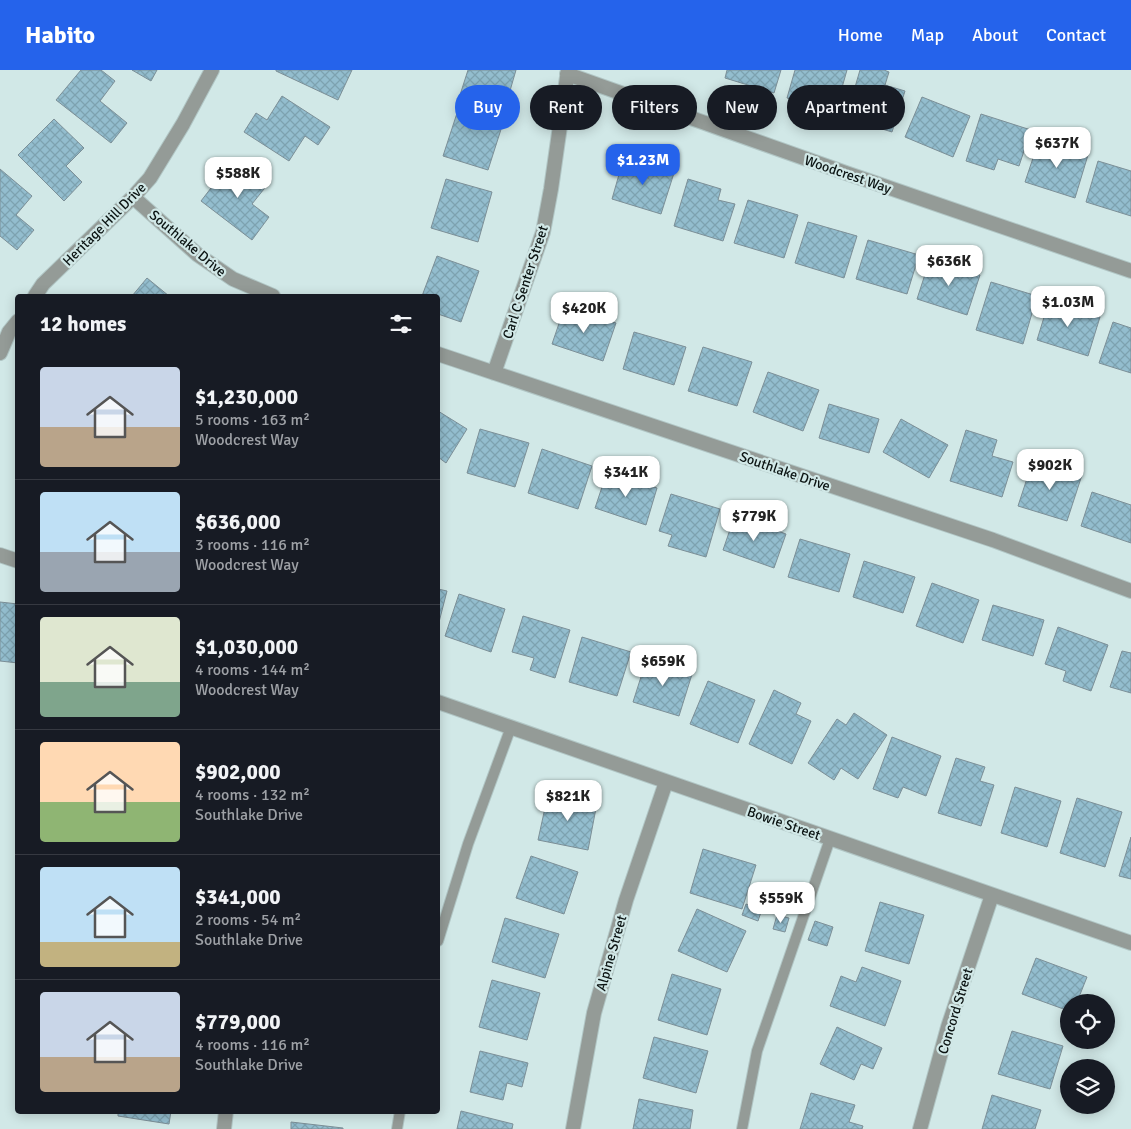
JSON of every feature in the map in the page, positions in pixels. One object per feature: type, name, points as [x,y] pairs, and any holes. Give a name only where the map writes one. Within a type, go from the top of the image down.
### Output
[{"type":"street","name":"Heritage Hill Drive","points":[[36,294],[43,284],[133,197],[150,178],[183,124],[212,70]]},
{"type":"street","name":"Woodcrest Way","points":[[567,72],[846,174],[1131,271]]},
{"type":"street","name":"Carl C Senter Street","points":[[494,373],[543,232],[551,189],[567,72]]},
{"type":"street","name":"Southlake Drive","points":[[133,197],[198,255],[232,280],[268,294]]},
{"type":"street","points":[[0,353],[9,332],[15,325]]},
{"type":"street","name":"Southlake Drive","points":[[440,355],[993,540],[1131,591]]},
{"type":"street","points":[[0,555],[15,560]]},
{"type":"street","name":"Bowie Street","points":[[440,703],[1131,944]]},
{"type":"street","name":"Alpine Street","points":[[573,1129],[594,1013],[626,900],[666,782]]},
{"type":"street","name":"Concord Street","points":[[920,1129],[948,1027],[992,895]]},
{"type":"street","points":[[224,1129],[226,1114]]},
{"type":"lane","points":[[440,935],[468,844],[511,727]]},
{"type":"lane","points":[[742,1129],[757,1051],[830,839]]},
{"type":"lane","points":[[397,1129],[400,1114]]},
{"type":"building","points":[[81,70],[101,70],[115,81],[100,101],[127,123],[111,143],[56,100]]},
{"type":"building","points":[[132,70],[157,70],[151,81]]},
{"type":"building","points":[[276,70],[352,70],[338,100]]},
{"type":"building","points":[[468,70],[516,70],[512,85],[463,85]]},
{"type":"building","points":[[727,70],[781,70],[776,85],[748,85],[725,78]]},
{"type":"building","points":[[795,70],[847,70],[843,85],[791,85]]},
{"type":"building","points":[[860,70],[884,70],[889,72],[885,85],[856,85]]},
{"type":"building","points":[[282,96],[330,127],[318,145],[305,136],[289,161],[244,132],[256,113],[267,120]]},
{"type":"building","points":[[922,97],[970,116],[953,157],[905,137]]},
{"type":"building","points":[[981,114],[1031,130],[1019,166],[998,159],[994,170],[966,161]]},
{"type":"building","points":[[54,119],[84,148],[66,166],[82,182],[64,201],[18,155]]},
{"type":"building","points":[[455,119],[455,130],[501,130],[488,170],[443,156]]},
{"type":"building","points":[[1039,140],[1088,155],[1075,198],[1025,182]]},
{"type":"building","points":[[624,157],[674,173],[661,214],[612,199]]},
{"type":"building","points":[[234,158],[268,184],[252,204],[269,217],[252,240],[201,201]]},
{"type":"building","points":[[1098,161],[1131,171],[1131,216],[1086,202]]},
{"type":"building","points":[[0,169],[32,196],[16,215],[34,230],[17,250],[0,236]]},
{"type":"building","points":[[446,179],[492,192],[478,242],[431,228]]},
{"type":"building","points":[[688,179],[721,189],[718,200],[735,204],[723,241],[674,226]]},
{"type":"building","points":[[748,200],[798,215],[784,258],[734,243]]},
{"type":"building","points":[[808,222],[857,236],[844,278],[795,263]]},
{"type":"building","points":[[868,240],[919,255],[907,294],[856,279]]},
{"type":"building","points":[[437,256],[479,271],[461,322],[440,315],[440,294],[423,294]]},
{"type":"building","points":[[930,259],[980,275],[967,315],[917,299]]},
{"type":"building","points":[[147,278],[167,294],[134,294]]},
{"type":"building","points":[[991,282],[1037,296],[1023,344],[976,330]]},
{"type":"building","points":[[1049,301],[1100,317],[1088,356],[1037,340]]},
{"type":"building","points":[[565,306],[616,323],[603,361],[552,344]]},
{"type":"building","points":[[1113,322],[1131,328],[1131,373],[1099,363]]},
{"type":"building","points":[[634,332],[686,347],[674,385],[623,369]]},
{"type":"building","points":[[703,347],[752,362],[737,406],[688,391]]},
{"type":"building","points":[[768,372],[819,390],[803,431],[753,412]]},
{"type":"building","points":[[829,404],[879,419],[869,453],[819,438]]},
{"type":"building","points":[[440,412],[467,429],[446,463],[440,458]]},
{"type":"building","points":[[901,419],[948,445],[929,478],[883,452]]},
{"type":"building","points":[[480,429],[529,443],[515,487],[467,473]]},
{"type":"building","points":[[966,430],[997,440],[992,456],[1013,462],[1002,497],[950,481]]},
{"type":"building","points":[[542,449],[592,466],[578,509],[528,493]]},
{"type":"building","points":[[1033,460],[1082,475],[1067,521],[1018,506]]},
{"type":"building","points":[[607,472],[657,488],[646,525],[595,508]]},
{"type":"building","points":[[1092,492],[1131,505],[1131,543],[1081,526]]},
{"type":"building","points":[[671,494],[720,509],[706,557],[668,546],[672,535],[659,531]]},
{"type":"building","points":[[735,515],[786,534],[774,568],[723,550]]},
{"type":"building","points":[[800,539],[850,554],[839,592],[788,577]]},
{"type":"building","points":[[864,561],[915,577],[903,613],[853,597]]},
{"type":"building","points":[[932,583],[979,600],[963,643],[916,626]]},
{"type":"building","points":[[440,589],[447,591],[440,618]]},
{"type":"building","points":[[459,594],[505,609],[491,652],[445,636]]},
{"type":"building","points":[[0,602],[15,604],[15,663],[0,661]]},
{"type":"building","points":[[993,605],[1044,620],[1033,656],[982,640]]},
{"type":"building","points":[[523,616],[570,630],[555,678],[530,670],[534,658],[512,652]]},
{"type":"building","points":[[1058,627],[1108,645],[1091,691],[1063,681],[1066,671],[1045,664]]},
{"type":"building","points":[[582,637],[631,652],[617,696],[569,682]]},
{"type":"building","points":[[1122,651],[1131,653],[1131,693],[1110,687]]},
{"type":"building","points":[[647,658],[693,671],[679,716],[633,702]]},
{"type":"building","points":[[708,681],[755,700],[738,743],[690,724]]},
{"type":"building","points":[[774,690],[801,703],[796,714],[811,721],[792,764],[749,744]]},
{"type":"building","points":[[854,713],[887,735],[858,779],[841,768],[834,780],[808,763],[837,719],[846,725]]},
{"type":"building","points":[[892,737],[941,756],[926,796],[903,787],[898,798],[873,789]]},
{"type":"building","points":[[956,758],[985,767],[980,781],[994,785],[981,826],[938,813]]},
{"type":"building","points":[[1015,787],[1061,801],[1047,847],[1001,833]]},
{"type":"building","points":[[548,794],[597,803],[588,850],[538,840]]},
{"type":"building","points":[[1077,798],[1122,812],[1105,867],[1060,853]]},
{"type":"building","points":[[1131,837],[1131,879],[1119,876]]},
{"type":"building","points":[[703,849],[756,865],[742,909],[690,893]]},
{"type":"building","points":[[531,856],[578,872],[564,914],[516,898]]},
{"type":"building","points":[[880,902],[924,915],[909,964],[865,951]]},
{"type":"building","points":[[746,904],[762,909],[758,921],[742,915]]},
{"type":"building","points":[[697,909],[746,931],[727,972],[678,951]]},
{"type":"building","points":[[777,915],[789,918],[785,932],[773,929]]},
{"type":"building","points":[[505,918],[559,934],[545,978],[492,962]]},
{"type":"building","points":[[815,921],[833,927],[827,946],[808,940]]},
{"type":"building","points":[[1036,958],[1087,977],[1080,994],[1060,994],[1060,1008],[1022,994]]},
{"type":"building","points":[[862,967],[901,981],[885,1026],[830,1006],[841,976],[856,982]]},
{"type":"building","points":[[672,974],[721,989],[707,1035],[658,1020]]},
{"type":"building","points":[[492,980],[540,993],[527,1040],[479,1027]]},
{"type":"building","points":[[837,1027],[882,1048],[873,1069],[861,1064],[854,1080],[820,1064]]},
{"type":"building","points":[[1012,1031],[1060,1045],[1060,1049],[1062,1049],[1050,1089],[998,1074]]},
{"type":"building","points":[[654,1037],[708,1051],[696,1093],[643,1078]]},
{"type":"building","points":[[480,1051],[528,1063],[522,1087],[507,1083],[503,1100],[470,1092]]},
{"type":"building","points":[[811,1093],[855,1105],[849,1122],[863,1126],[862,1129],[800,1129]]},
{"type":"building","points":[[992,1095],[1041,1110],[1035,1129],[982,1129]]},
{"type":"building","points":[[639,1099],[693,1110],[690,1129],[633,1129]]},
{"type":"building","points":[[461,1111],[513,1124],[512,1129],[457,1129]]},
{"type":"building","points":[[118,1114],[171,1114],[169,1124],[118,1116]]},
{"type":"building","points":[[291,1122],[343,1128],[343,1129],[291,1129]]}]
